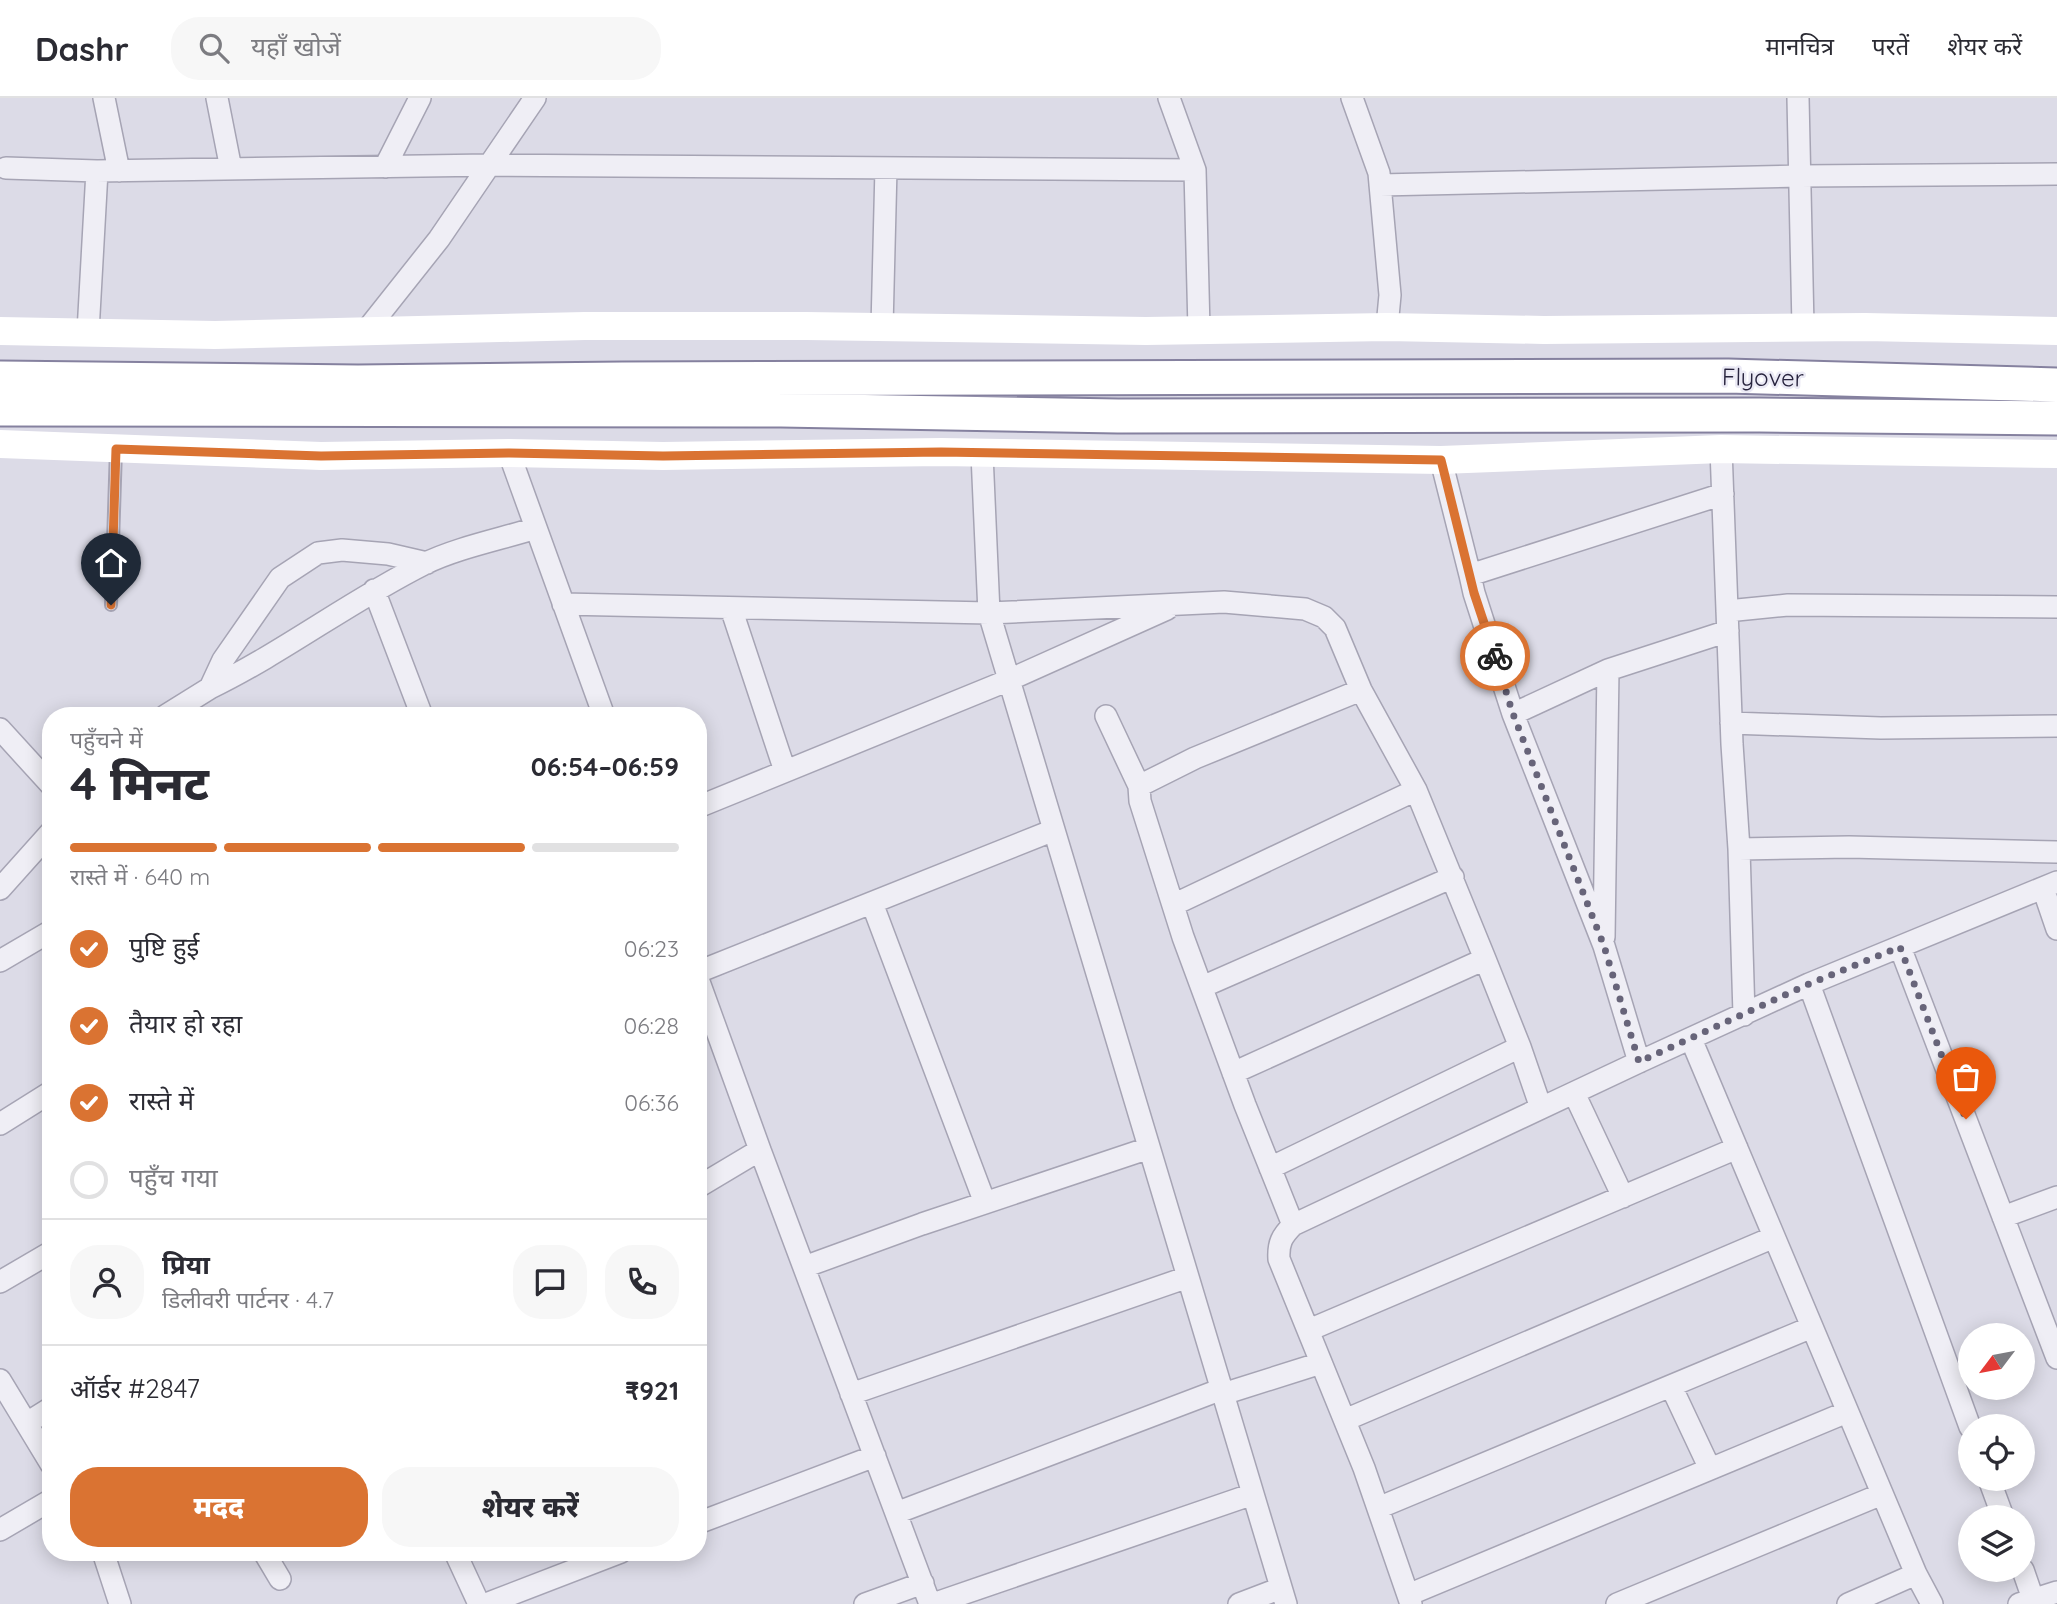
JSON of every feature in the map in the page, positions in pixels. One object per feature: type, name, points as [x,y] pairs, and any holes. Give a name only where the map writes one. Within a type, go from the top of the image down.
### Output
[{"type":"highway","name":"Flyover","points":[[0,378],[358,382],[1728,376],[2057,385]]},
{"type":"highway","name":"Flyover","points":[[0,410],[781,410],[1118,415],[2057,418]]},
{"type":"main road","points":[[0,331],[215,335],[585,326],[1146,331],[1387,327],[1544,330],[1865,327],[2057,331]]},
{"type":"main road","points":[[0,444],[321,456],[509,453],[663,456],[941,452],[1441,460],[1721,449],[2057,454]]},
{"type":"street","points":[[104,98],[119,171]]},
{"type":"street","points":[[217,98],[232,169]]},
{"type":"street","points":[[385,167],[420,98]]},
{"type":"street","points":[[366,331],[439,239],[535,98]]},
{"type":"street","points":[[1169,98],[1195,170],[1199,330]]},
{"type":"street","points":[[1352,98],[1379,173],[1390,295],[1387,327]]},
{"type":"street","points":[[1798,98],[1802,327]]},
{"type":"street","points":[[6,168],[97,172],[489,165],[1195,170]]},
{"type":"street","points":[[882,327],[886,168]]},
{"type":"street","points":[[88,332],[97,172]]},
{"type":"street","points":[[1380,185],[1799,176],[2057,174]]},
{"type":"street","points":[[1721,449],[1744,1014]]},
{"type":"street","points":[[509,453],[601,707]]},
{"type":"street","points":[[982,454],[989,613],[1284,1596],[1239,1604]]},
{"type":"street","points":[[1441,460],[1474,593],[1513,714],[1604,946],[1639,1062]]},
{"type":"street","points":[[1470,575],[1723,494]]},
{"type":"street","points":[[179,707],[241,673],[374,590],[427,563],[536,528]]},
{"type":"street","points":[[210,688],[223,660],[280,578],[318,553],[342,550],[388,554],[427,563]]},
{"type":"street","points":[[374,590],[414,707]]},
{"type":"street","points":[[563,604],[989,613],[1224,602],[1305,609],[1324,617],[1335,628],[1361,690],[1416,790],[1520,1047],[1541,1108]]},
{"type":"street","points":[[707,803],[1009,680],[1177,604]]},
{"type":"street","points":[[1513,714],[1608,670],[1727,621],[1788,605],[2057,607]]},
{"type":"street","points":[[731,607],[785,771]]},
{"type":"street","points":[[1604,946],[1608,670]]},
{"type":"street","points":[[1139,786],[1195,758],[1361,690]]},
{"type":"street","points":[[1106,716],[1139,786],[1140,801],[1173,905],[1233,1073],[1293,1225]]},
{"type":"street","points":[[1731,723],[1881,727],[2057,726]]},
{"type":"street","points":[[2,736],[42,776]]},
{"type":"street","points":[[1173,905],[1416,790]]},
{"type":"street","points":[[707,968],[1054,830]]},
{"type":"street","points":[[0,889],[42,842]]},
{"type":"street","points":[[1739,849],[1849,847],[2057,852]]},
{"type":"street","points":[[1202,987],[1453,877]]},
{"type":"street","points":[[1847,1412],[1409,1600],[1345,1420],[1279,1259],[1279,1246],[1284,1234],[1293,1225],[1639,1062],[1809,984],[2050,885],[2057,929]]},
{"type":"street","points":[[872,903],[985,1203]]},
{"type":"street","points":[[0,961],[42,936]]},
{"type":"street","points":[[1900,947],[2003,1217],[2048,1309],[2057,1358]]},
{"type":"street","points":[[1233,1073],[1485,959]]},
{"type":"street","points":[[1809,984],[1965,1414]]},
{"type":"street","points":[[707,1004],[931,1604],[1253,1494]]},
{"type":"street","points":[[1691,1039],[1916,1574],[1932,1604]]},
{"type":"street","points":[[1270,1168],[1520,1047]]},
{"type":"street","points":[[1574,1093],[1623,1197]]},
{"type":"street","points":[[0,1124],[42,1098]]},
{"type":"street","points":[[804,1267],[1149,1148]]},
{"type":"street","points":[[1308,1331],[1737,1148]]},
{"type":"street","points":[[707,1181],[760,1150]]},
{"type":"street","points":[[2003,1217],[2057,1197]]},
{"type":"street","points":[[1345,1420],[1774,1237]]},
{"type":"street","points":[[0,1282],[42,1257]]},
{"type":"street","points":[[851,1394],[1188,1277]]},
{"type":"street","points":[[1378,1508],[1812,1327]]},
{"type":"street","points":[[896,1513],[1223,1391],[1321,1363]]},
{"type":"street","points":[[0,1380],[42,1449]]},
{"type":"street","points":[[1671,1386],[1710,1469]]},
{"type":"street","points":[[27,1423],[42,1414]]},
{"type":"street","points":[[707,1520],[874,1456]]},
{"type":"street","points":[[1617,1604],[1882,1494]]},
{"type":"street","points":[[0,1530],[42,1505]]},
{"type":"street","points":[[106,1561],[120,1604]]},
{"type":"street","points":[[269,1561],[280,1579]]},
{"type":"street","points":[[458,1561],[479,1604]]},
{"type":"street","points":[[486,1604],[598,1561]]},
{"type":"street","points":[[1848,1604],[1916,1574]]},
{"type":"street","points":[[2024,1582],[2026,1602],[2057,1592]]},
{"type":"street","points":[[865,1604],[923,1583]]},
{"type":"lane","points":[[111,605],[116,449]]},
{"type":"way so far","points":[[1495,656],[1513,714],[1604,946],[1639,1062],[1809,984],[1900,947],[1966,1119]]},
{"type":"route","points":[[111,605],[116,449],[321,456],[509,453],[663,456],[941,452],[1441,460],[1474,593],[1495,656]]}]
